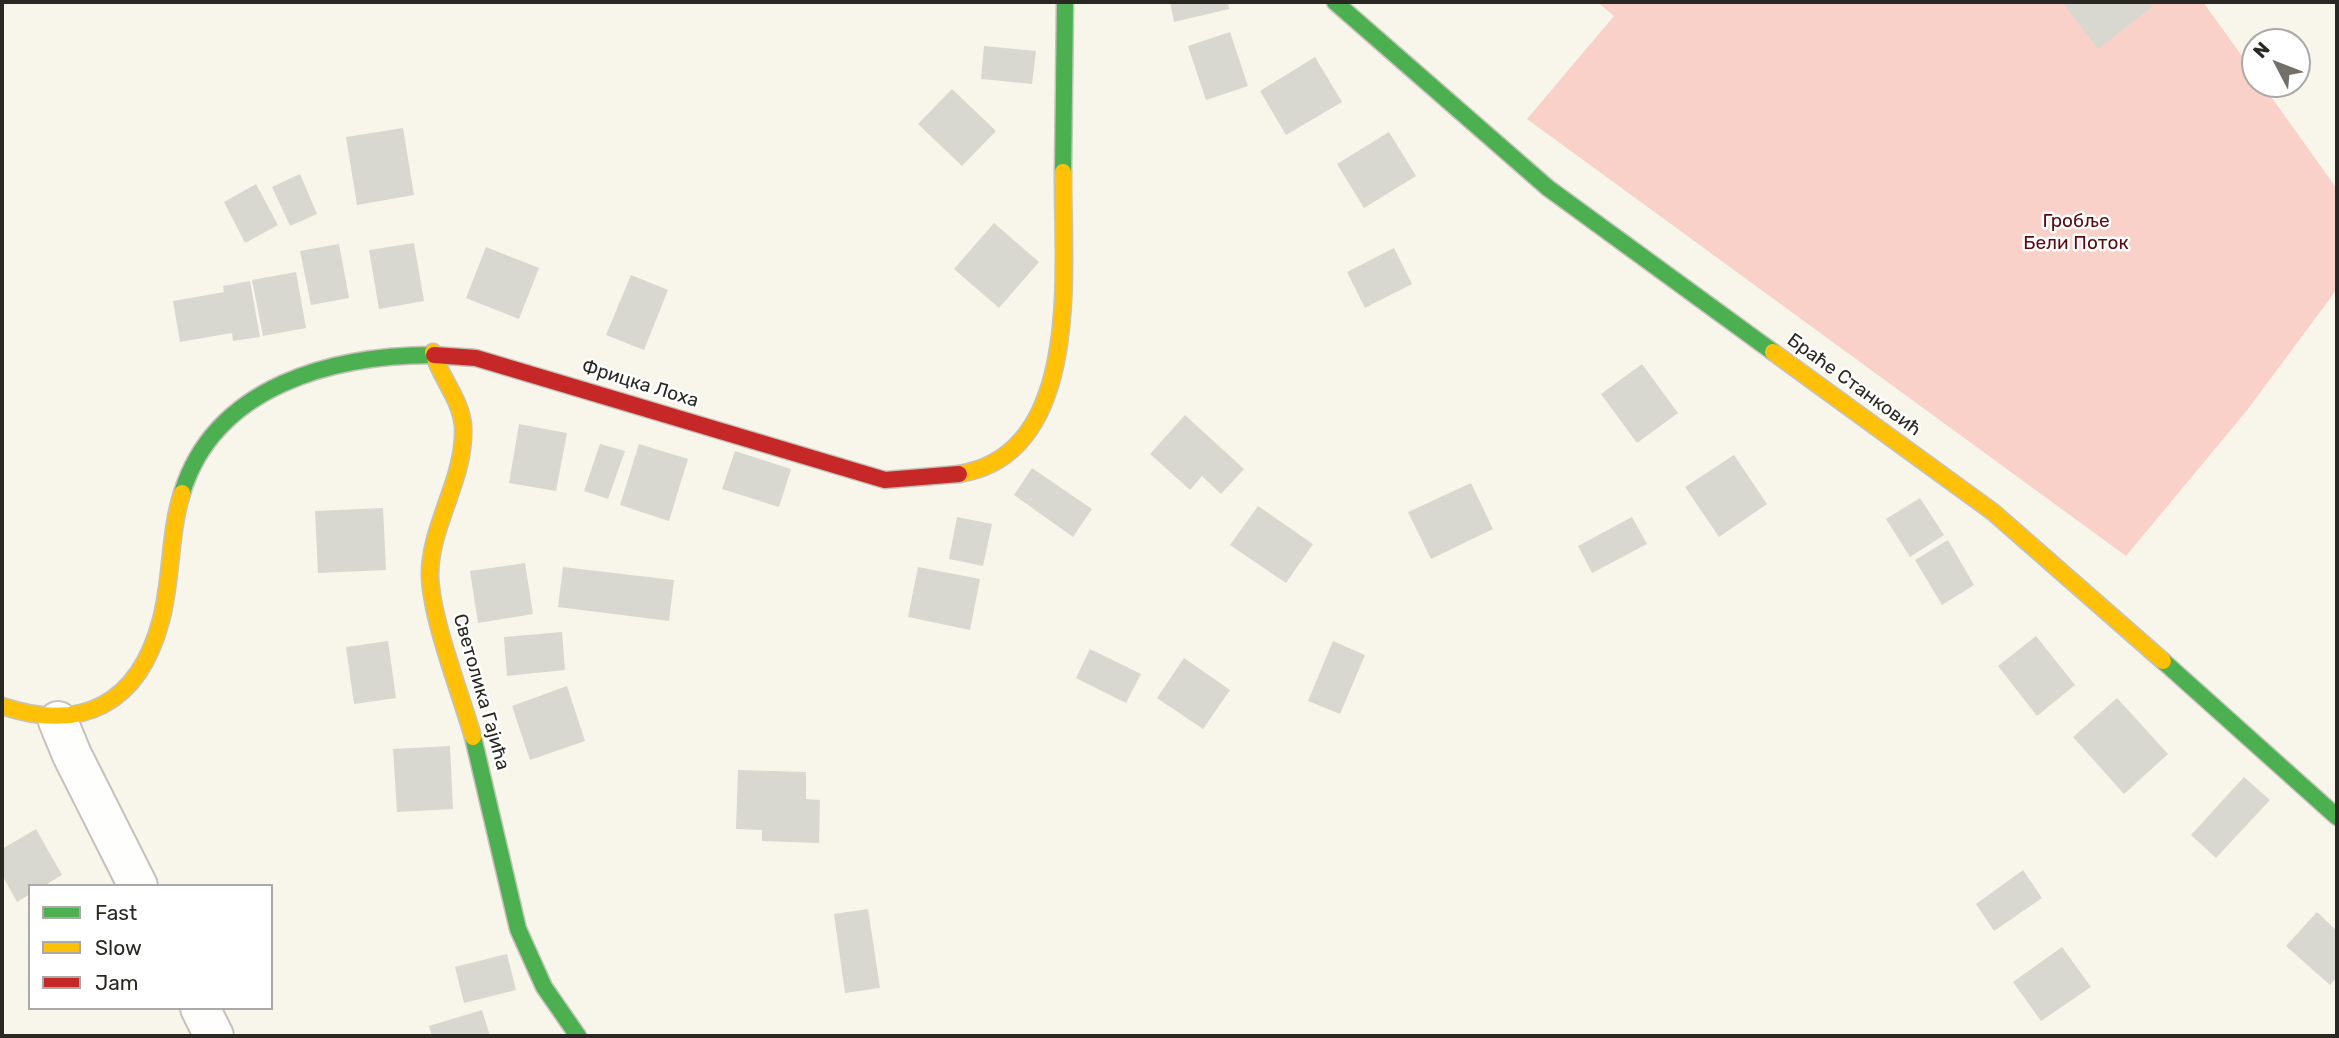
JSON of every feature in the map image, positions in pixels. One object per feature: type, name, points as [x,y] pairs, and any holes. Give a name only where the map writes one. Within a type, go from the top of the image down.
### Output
[{"type":"street","name":"Фрицка Лоха","points":[[2,706],[22,715],[58,721],[104,706],[129,682],[149,653],[161,620],[178,501],[192,467],[208,442],[228,418],[282,383],[333,364],[380,355],[433,352],[517,369],[885,480],[926,481],[962,473],[1010,454],[1035,427],[1046,403],[1059,350],[1062,317],[1065,2]]},
{"type":"street","name":"Браће Станковић","points":[[1335,2],[1548,188],[2022,536],[2337,817]]},
{"type":"street","name":"Светолика Гајића","points":[[433,352],[439,371],[459,403],[463,428],[453,491],[430,552],[429,579],[432,597],[483,771],[517,929],[544,987],[578,1036]]},
{"type":"street","points":[[58,721],[72,755],[137,884]]},
{"type":"street","points":[[201,1010],[214,1036]]},
{"type":"green space","name":"Гробље Бели Поток","points":[[1597,2],[2203,2],[2241,55],[2241,98],[2272,98],[2337,189],[2337,289],[2248,409],[2126,556],[1527,119],[1614,16]]},
{"type":"building","points":[[1170,2],[1228,2],[1229,9],[1174,22]]},
{"type":"building","points":[[2062,2],[2148,2],[2152,7],[2098,49]]},
{"type":"building","points":[[1230,32],[1248,86],[1206,100],[1188,46]]},
{"type":"building","points":[[984,46],[1036,51],[1032,84],[981,79]]},
{"type":"building","points":[[1315,57],[1342,102],[1286,135],[1260,91]]},
{"type":"building","points":[[952,89],[996,131],[962,166],[918,124]]},
{"type":"building","points":[[403,128],[414,195],[357,205],[346,137]]},
{"type":"building","points":[[1389,132],[1416,176],[1364,208],[1337,164]]},
{"type":"building","points":[[300,174],[317,214],[290,226],[272,187]]},
{"type":"building","points":[[256,184],[278,225],[245,243],[224,202]]},
{"type":"building","points":[[994,223],[1039,262],[999,308],[954,269]]},
{"type":"building","points":[[414,243],[424,301],[379,309],[369,250]]},
{"type":"building","points":[[339,244],[349,298],[311,305],[300,251]]},
{"type":"building","points":[[486,247],[539,268],[519,319],[466,298]]},
{"type":"building","points":[[1394,248],[1412,284],[1365,308],[1347,272]]},
{"type":"building","points":[[296,272],[306,328],[263,336],[252,280]]},
{"type":"building","points":[[631,275],[668,290],[644,350],[606,335]]},
{"type":"building","points":[[250,281],[260,337],[233,341],[232,333],[180,342],[173,301],[224,292],[223,286]]},
{"type":"building","points":[[1642,364],[1678,413],[1637,443],[1601,394]]},
{"type":"building","points":[[1185,415],[1244,469],[1221,494],[1202,476],[1190,490],[1150,454]]},
{"type":"building","points":[[519,424],[567,433],[556,491],[509,483]]},
{"type":"building","points":[[600,444],[625,451],[608,499],[584,491]]},
{"type":"building","points":[[639,444],[688,459],[669,521],[620,505]]},
{"type":"building","points":[[735,451],[791,469],[779,507],[722,489]]},
{"type":"building","points":[[1734,455],[1767,504],[1719,537],[1685,487]]},
{"type":"building","points":[[1032,468],[1092,509],[1073,537],[1014,495]]},
{"type":"building","points":[[1471,483],[1493,529],[1431,559],[1408,512]]},
{"type":"building","points":[[1920,498],[1944,535],[1910,557],[1886,519]]},
{"type":"building","points":[[1258,506],[1313,544],[1286,583],[1230,545]]},
{"type":"building","points":[[383,508],[386,570],[318,573],[315,511]]},
{"type":"building","points":[[957,517],[992,524],[983,566],[949,559]]},
{"type":"building","points":[[1632,517],[1647,544],[1592,573],[1578,546]]},
{"type":"building","points":[[1948,540],[1974,585],[1942,605],[1915,560]]},
{"type":"building","points":[[525,563],[533,614],[478,623],[470,571]]},
{"type":"building","points":[[563,567],[674,580],[669,621],[558,607]]},
{"type":"building","points":[[918,567],[980,579],[970,630],[908,617]]},
{"type":"building","points":[[562,632],[565,670],[507,676],[504,637]]},
{"type":"building","points":[[2036,636],[2075,685],[2037,716],[1998,666]]},
{"type":"building","points":[[388,641],[396,698],[354,704],[346,647]]},
{"type":"building","points":[[1333,641],[1365,655],[1340,714],[1308,701]]},
{"type":"building","points":[[1090,649],[1141,674],[1126,703],[1076,678]]},
{"type":"building","points":[[1184,658],[1230,690],[1203,729],[1157,698]]},
{"type":"building","points":[[567,686],[585,741],[530,760],[512,706]]},
{"type":"building","points":[[2117,698],[2168,754],[2124,794],[2073,737]]},
{"type":"building","points":[[450,746],[453,809],[397,812],[393,749]]},
{"type":"building","points":[[738,770],[806,772],[806,799],[820,800],[819,843],[762,841],[762,830],[736,829]]},
{"type":"building","points":[[2244,777],[2270,800],[2216,858],[2191,835]]},
{"type":"building","points":[[36,829],[62,875],[47,884],[28,884],[28,895],[17,902],[2,875],[2,849]]},
{"type":"building","points":[[2023,870],[2042,898],[1994,931],[1976,904]]},
{"type":"building","points":[[868,909],[880,988],[845,993],[834,914]]},
{"type":"building","points":[[2317,912],[2337,931],[2337,977],[2330,985],[2286,946]]},
{"type":"building","points":[[2062,947],[2091,987],[2041,1021],[2013,982]]},
{"type":"building","points":[[507,954],[516,990],[464,1003],[455,967]]},
{"type":"building","points":[[482,1010],[490,1036],[432,1036],[429,1026]]},
{"type":"traffic: fast","points":[[1063,172],[1065,2]]},
{"type":"traffic: fast","points":[[1335,2],[1548,188],[1773,352]]},
{"type":"traffic: fast","points":[[182,493],[198,456],[221,426],[250,402],[283,384],[319,370],[357,361],[434,355]]},
{"type":"traffic: fast","points":[[2163,661],[2337,817]]},
{"type":"traffic: fast","points":[[473,737],[518,929],[544,987],[578,1036]]},
{"type":"traffic: slow","points":[[959,474],[1000,459],[1028,431],[1047,394],[1058,350],[1063,303],[1063,172]]},
{"type":"traffic: slow","points":[[433,352],[458,407],[463,426],[459,465],[435,539],[430,577],[441,635],[473,737]]},
{"type":"traffic: slow","points":[[1773,352],[1993,512],[2163,661]]},
{"type":"traffic: slow","points":[[2,706],[31,714],[58,716],[82,713],[103,705],[122,691],[138,673],[151,649],[161,620],[182,493]]},
{"type":"traffic: jam","points":[[434,355],[476,358],[885,480],[959,474]]}]
